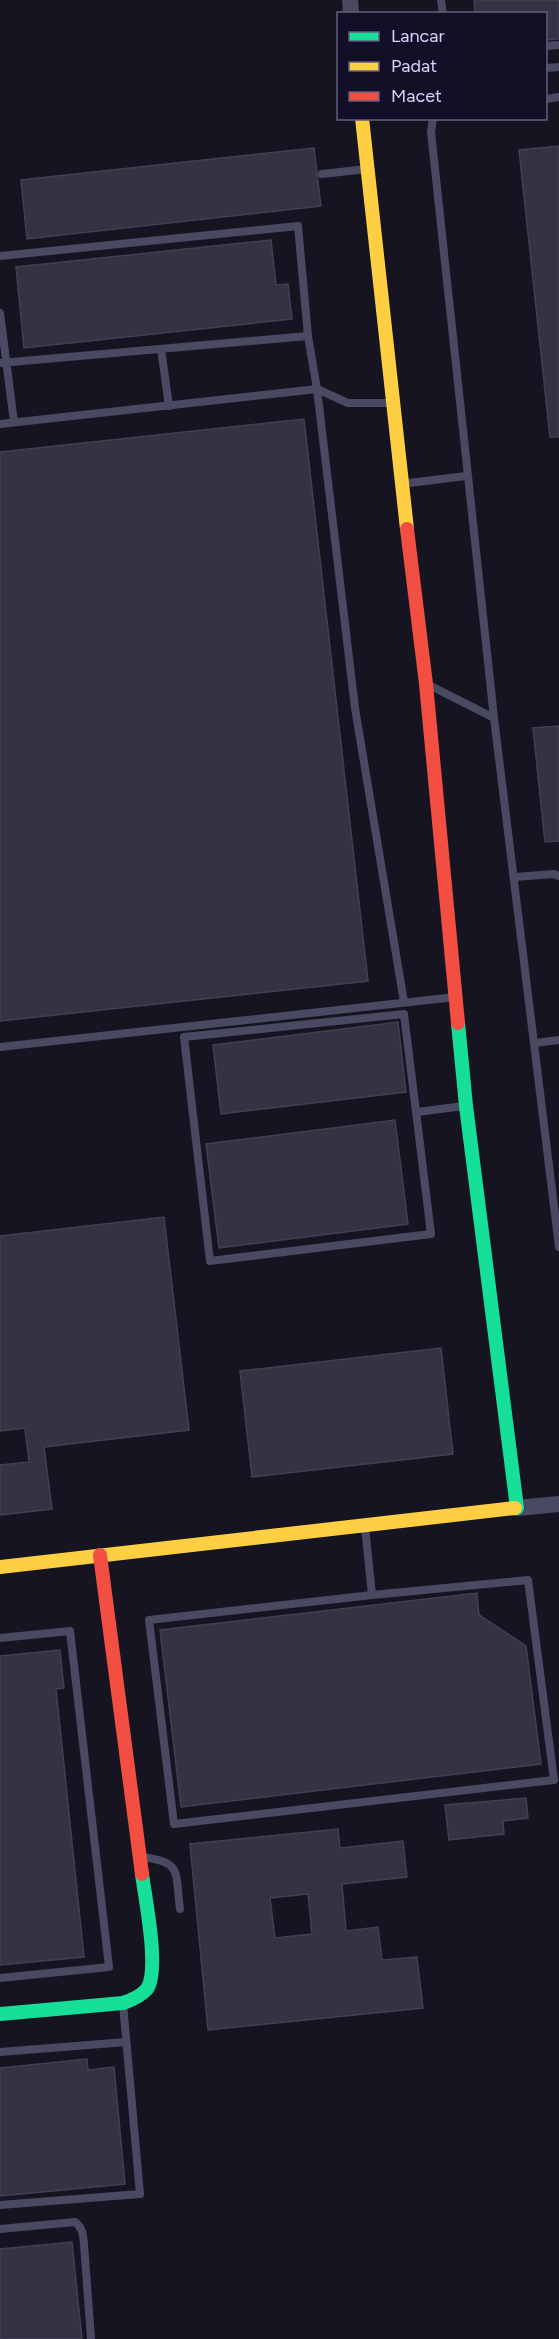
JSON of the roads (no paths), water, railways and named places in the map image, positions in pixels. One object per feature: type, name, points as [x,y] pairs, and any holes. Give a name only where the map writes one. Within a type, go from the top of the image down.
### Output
[{"type":"street","points":[[362,120],[401,484],[426,684],[466,1106],[517,1508]]},
{"type":"street","points":[[0,1567],[559,1504]]},
{"type":"street","points":[[0,2014],[123,2003],[139,1998],[148,1989],[153,1975],[140,1857],[100,1555]]},
{"type":"lane","points":[[433,120],[431,132],[466,476],[559,1246]]},
{"type":"lane","points":[[322,174],[367,169]]},
{"type":"lane","points":[[0,256],[298,226],[308,336],[317,389],[355,708],[404,1002]]},
{"type":"lane","points":[[0,313],[3,363],[14,422]]},
{"type":"lane","points":[[3,363],[308,336]]},
{"type":"lane","points":[[161,349],[169,406]]},
{"type":"lane","points":[[0,424],[317,389],[348,403],[394,403]]},
{"type":"lane","points":[[401,484],[466,476]]},
{"type":"lane","points":[[426,684],[494,718]]},
{"type":"lane","points":[[514,877],[554,874],[559,876]]},
{"type":"lane","points":[[0,1047],[456,997]]},
{"type":"lane","points":[[404,1014],[417,1112],[431,1234],[210,1261],[184,1037],[404,1014]]},
{"type":"lane","points":[[535,1043],[559,1040]]},
{"type":"lane","points":[[417,1112],[466,1106]]},
{"type":"lane","points":[[364,1527],[372,1594]]},
{"type":"lane","points":[[528,1580],[554,1780],[174,1824],[149,1620],[372,1594],[528,1580]]},
{"type":"lane","points":[[0,1638],[70,1631],[109,1967],[0,1978]]},
{"type":"lane","points":[[140,1857],[169,1863],[174,1870],[180,1909]]},
{"type":"lane","points":[[0,2205],[140,2194],[123,2003]]},
{"type":"lane","points":[[0,2052],[126,2042]]},
{"type":"lane","points":[[0,2229],[75,2222],[80,2227],[84,2244],[91,2339]]}]
